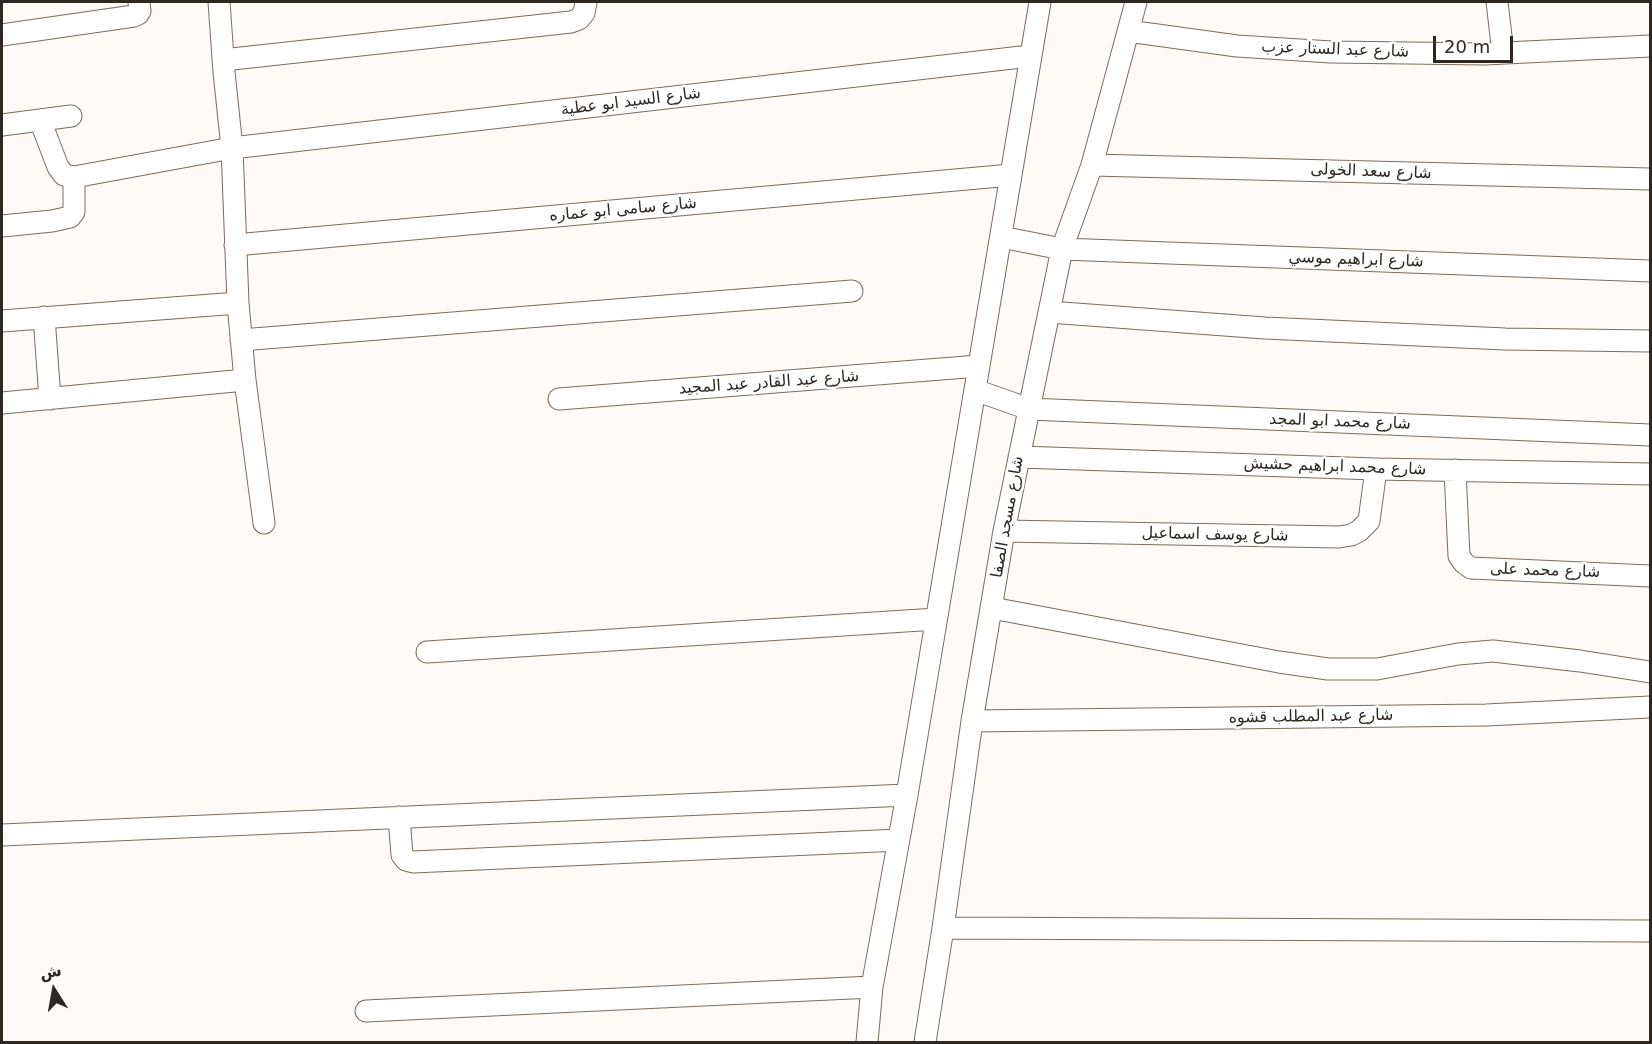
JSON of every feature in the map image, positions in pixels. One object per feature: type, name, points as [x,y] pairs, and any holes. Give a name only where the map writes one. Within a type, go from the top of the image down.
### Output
[{"type":"street","points":[[2,35],[134,16],[140,11],[139,2]]},
{"type":"street","points":[[219,2],[232,148],[238,303],[245,380],[264,523]]},
{"type":"street","points":[[223,60],[571,22],[579,19],[584,13],[586,2]]},
{"type":"street","points":[[867,1042],[872,987],[907,795],[1040,2]]},
{"type":"street","name":"شارع مسجد الصفا","points":[[924,1042],[943,928],[972,721],[1019,457],[1062,249],[1092,165],[1136,2]]},
{"type":"street","points":[[1497,2],[1503,53]]},
{"type":"street","name":"شارع عبد الستار عزب","points":[[1128,31],[1237,46],[1331,52],[1503,53],[1650,46]]},
{"type":"street","name":"شارع السيد ابو عطية","points":[[74,177],[232,148],[1030,56]]},
{"type":"street","points":[[2,125],[71,116]]},
{"type":"street","points":[[2,226],[52,221],[70,217],[74,212],[74,177],[64,175],[58,167],[40,120]]},
{"type":"street","name":"شارع سعد الخولى","points":[[1092,165],[1650,179]]},
{"type":"street","name":"شارع سامى ابو عماره","points":[[235,245],[1011,175]]},
{"type":"street","name":"شارع ابراهيم موسي","points":[[1001,237],[1062,249],[1650,271]]},
{"type":"street","points":[[242,340],[852,291]]},
{"type":"street","points":[[2,321],[238,303]]},
{"type":"street","points":[[1049,312],[1276,328],[1504,339],[1650,341]]},
{"type":"street","points":[[44,317],[50,399]]},
{"type":"street","name":"شارع عبد القادر عبد المجيد","points":[[559,399],[979,366]]},
{"type":"street","points":[[2,403],[245,380]]},
{"type":"street","name":"شارع محمد ابو المجد","points":[[975,390],[1029,409],[1650,435]]},
{"type":"street","name":"شارع محمد ابراهيم حشيش","points":[[1019,457],[1376,469],[1650,474]]},
{"type":"street","name":"شارع يوسف اسماعيل","points":[[1004,531],[1339,537],[1359,531],[1369,521],[1376,469]]},
{"type":"street","name":"شارع محمد على","points":[[1455,470],[1458,556],[1464,564],[1472,568],[1650,576]]},
{"type":"street","points":[[992,608],[1279,662],[1328,669],[1377,669],[1458,654],[1493,651],[1650,672]]},
{"type":"street","points":[[427,652],[936,619]]},
{"type":"street","name":"شارع عبد المطلب قشوه","points":[[972,721],[1486,715],[1650,707]]},
{"type":"street","points":[[2,835],[907,795]]},
{"type":"street","points":[[399,817],[402,855],[406,860],[413,862],[899,840]]},
{"type":"street","points":[[943,928],[1650,931]]},
{"type":"street","points":[[366,1011],[872,987]]}]
